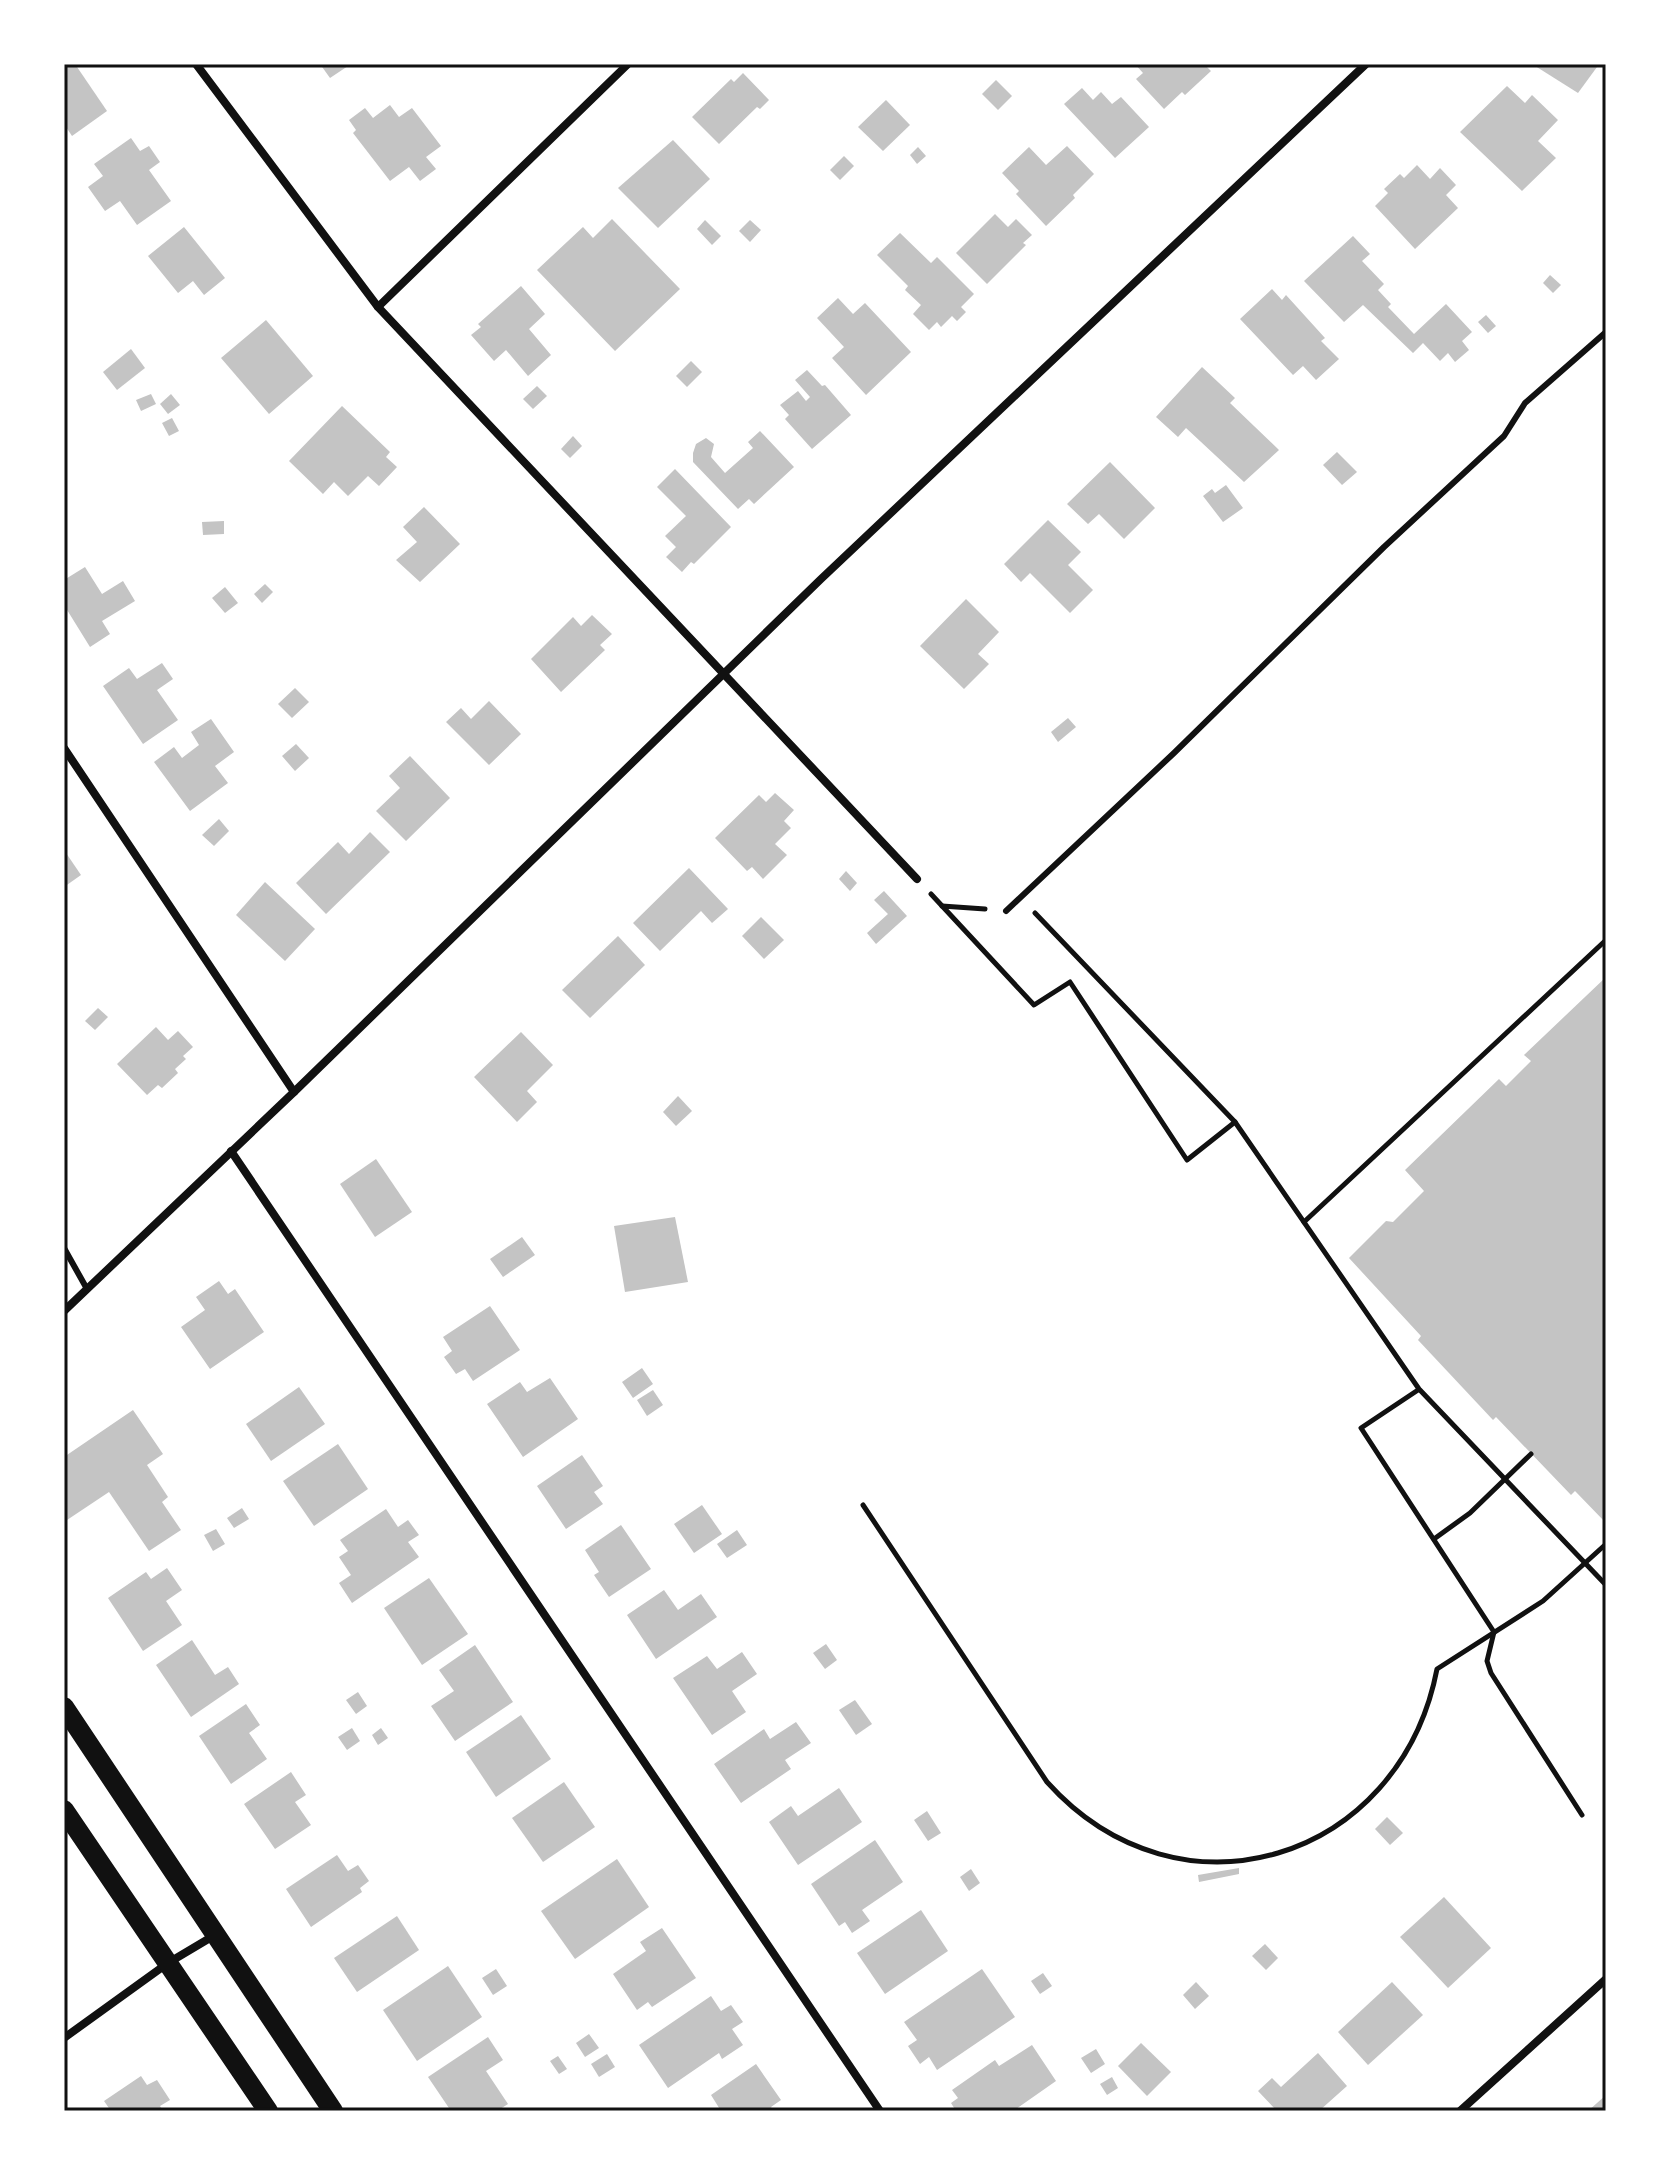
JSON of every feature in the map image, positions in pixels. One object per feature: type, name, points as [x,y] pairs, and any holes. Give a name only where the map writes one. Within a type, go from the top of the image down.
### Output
[{"type":"main road","points":[[64,1707],[333,2111]]},
{"type":"main road","points":[[64,1810],[268,2111]]},
{"type":"street","points":[[196,64],[378,307],[917,879]]},
{"type":"street","points":[[378,307],[628,64]]},
{"type":"street","points":[[64,1311],[724,673],[1366,64]]},
{"type":"street","points":[[64,748],[294,1092]]},
{"type":"street","points":[[231,1151],[880,2111]]},
{"type":"street","points":[[64,2038],[168,1963],[216,1935]]},
{"type":"street","points":[[1460,2111],[1606,1979]]},
{"type":"lane","points":[[1006,911],[1174,753],[1384,547],[1504,436],[1525,403],[1606,332]]},
{"type":"lane","points":[[64,1248],[87,1289]]},
{"type":"path","points":[[917,879],[1034,1005],[1070,982],[1187,1160],[1235,1122]]},
{"type":"path","points":[[942,906],[1036,913],[1235,1122],[1419,1389],[1606,1585]]},
{"type":"path","points":[[1304,1222],[1606,940]]},
{"type":"path","points":[[1419,1389],[1361,1428],[1494,1632],[1487,1661],[1491,1673],[1582,1815]]},
{"type":"path","points":[[1434,1539],[1470,1513],[1531,1454]]},
{"type":"path","points":[[863,1505],[1047,1782],[1065,1802],[1105,1831],[1140,1847],[1174,1858],[1228,1861],[1267,1855],[1307,1843],[1380,1790],[1409,1750],[1424,1718],[1437,1669],[1543,1601],[1606,1544]]},
{"type":"building","points":[[64,64],[75,64],[107,111],[72,136],[64,124]]},
{"type":"building","points":[[320,64],[351,64],[330,78]]},
{"type":"building","points":[[1135,64],[1204,64],[1211,71],[1164,109],[1136,79],[1143,73]]},
{"type":"building","points":[[1532,64],[1593,64],[1597,67],[1578,93]]},
{"type":"building","points":[[743,73],[769,100],[760,109],[757,107],[719,144],[692,117],[731,79],[734,82]]},
{"type":"building","points":[[996,80],[1012,96],[998,110],[982,94]]},
{"type":"building","points":[[1507,86],[1525,103],[1532,95],[1558,120],[1538,141],[1556,158],[1522,191],[1460,132]]},
{"type":"building","points":[[1082,88],[1093,100],[1101,92],[1112,104],[1121,97],[1149,127],[1115,158],[1064,104]]},
{"type":"building","points":[[886,100],[910,125],[883,151],[858,127]]},
{"type":"building","points":[[390,105],[399,117],[412,108],[441,146],[426,157],[436,169],[420,181],[409,167],[390,181],[353,133],[356,130],[349,120],[365,108],[373,118]]},
{"type":"building","points":[[131,138],[140,151],[149,146],[160,162],[149,170],[171,201],[137,225],[120,201],[105,211],[88,187],[103,176],[94,164]]},
{"type":"building","points":[[673,140],[710,179],[658,228],[618,188]]},
{"type":"building","points":[[1067,146],[1094,174],[1046,226],[1016,194],[1019,191],[1002,173],[1029,147],[1046,165]]},
{"type":"building","points":[[918,147],[926,156],[917,164],[910,155]]},
{"type":"building","points":[[844,156],[854,166],[840,180],[830,170]]},
{"type":"building","points":[[1417,165],[1430,179],[1440,168],[1456,185],[1446,195],[1458,208],[1415,249],[1375,206],[1388,193],[1384,189],[1400,174],[1404,178]]},
{"type":"building","points":[[995,214],[1008,227],[1016,219],[1032,235],[987,284],[956,253]]},
{"type":"building","points":[[612,219],[680,289],[615,351],[537,270],[583,227],[593,238]]},
{"type":"building","points":[[705,220],[721,236],[712,245],[697,229]]},
{"type":"building","points":[[750,220],[761,230],[750,242],[739,231]]},
{"type":"building","points":[[184,227],[225,278],[204,295],[193,281],[178,293],[148,256]]},
{"type":"building","points":[[900,233],[931,263],[937,257],[974,294],[961,307],[966,312],[957,321],[952,316],[941,327],[937,322],[929,330],[913,314],[921,305],[905,290],[908,286],[877,255]]},
{"type":"building","points":[[1353,236],[1370,254],[1362,261],[1384,284],[1378,290],[1391,304],[1388,307],[1414,334],[1446,304],[1472,332],[1462,341],[1469,350],[1455,362],[1448,353],[1440,361],[1423,343],[1413,353],[1363,305],[1344,322],[1304,281]]},
{"type":"building","points":[[1550,275],[1561,285],[1553,293],[1543,283]]},
{"type":"building","points":[[521,286],[545,314],[529,329],[551,355],[528,376],[506,350],[494,361],[471,335],[481,327],[478,324]]},
{"type":"building","points":[[1272,289],[1282,300],[1286,295],[1325,338],[1321,341],[1339,359],[1316,380],[1303,366],[1293,375],[1240,319]]},
{"type":"building","points":[[838,298],[853,314],[865,303],[911,352],[866,395],[832,358],[844,347],[817,318]]},
{"type":"building","points":[[1486,315],[1496,326],[1488,333],[1478,322]]},
{"type":"building","points":[[266,320],[313,376],[269,414],[221,358]]},
{"type":"building","points":[[131,349],[145,368],[117,390],[103,372]]},
{"type":"building","points":[[691,361],[702,372],[687,387],[676,376]]},
{"type":"building","points":[[1202,367],[1235,398],[1230,403],[1279,450],[1244,482],[1186,428],[1178,437],[1156,417]]},
{"type":"building","points":[[807,370],[851,415],[812,449],[785,419],[789,415],[780,405],[798,391],[806,401],[810,397],[795,380]]},
{"type":"building","points":[[537,386],[547,396],[533,409],[523,399]]},
{"type":"building","points":[[151,394],[156,404],[141,411],[136,400]]},
{"type":"building","points":[[171,394],[180,405],[168,414],[160,404]]},
{"type":"building","points":[[342,406],[390,452],[386,457],[397,467],[379,486],[368,476],[348,496],[334,482],[323,494],[289,461]]},
{"type":"building","points":[[172,418],[179,431],[169,436],[162,423]]},
{"type":"building","points":[[760,431],[794,467],[754,504],[749,499],[738,509],[693,462],[693,453],[696,444],[706,438],[714,444],[711,457],[725,473],[753,448],[748,442]]},
{"type":"building","points":[[573,436],[582,446],[570,458],[561,449]]},
{"type":"building","points":[[1337,452],[1357,472],[1342,485],[1323,465]]},
{"type":"building","points":[[1110,462],[1155,508],[1124,539],[1099,514],[1088,524],[1067,504]]},
{"type":"building","points":[[675,469],[731,527],[682,572],[666,557],[676,547],[665,536],[686,516],[657,487]]},
{"type":"building","points":[[1226,485],[1243,508],[1223,522],[1203,496],[1212,489],[1215,493]]},
{"type":"building","points":[[424,507],[460,544],[420,582],[396,560],[417,542],[403,527]]},
{"type":"building","points":[[1048,520],[1081,552],[1068,565],[1093,590],[1070,613],[1030,573],[1021,582],[1004,564]]},
{"type":"building","points":[[224,521],[224,534],[203,535],[202,522]]},
{"type":"building","points":[[85,567],[102,594],[123,581],[135,601],[102,621],[110,634],[90,647],[64,605],[64,580]]},
{"type":"building","points":[[265,584],[273,592],[262,603],[254,594]]},
{"type":"building","points":[[225,587],[238,603],[225,613],[212,598]]},
{"type":"building","points":[[966,599],[999,632],[978,654],[989,664],[964,689],[920,646]]},
{"type":"building","points":[[592,615],[612,634],[600,645],[605,650],[561,692],[531,659],[573,617],[581,626]]},
{"type":"building","points":[[162,663],[173,679],[157,690],[178,720],[143,744],[103,686],[129,668],[137,679]]},
{"type":"building","points":[[295,688],[309,702],[292,718],[278,704]]},
{"type":"building","points":[[489,701],[521,734],[489,765],[446,722],[461,708],[471,719]]},
{"type":"building","points":[[1068,718],[1076,727],[1058,742],[1051,732]]},
{"type":"building","points":[[211,719],[234,752],[215,766],[228,783],[190,811],[154,762],[174,747],[182,758],[199,745],[191,732]]},
{"type":"building","points":[[296,744],[309,758],[295,771],[282,756]]},
{"type":"building","points":[[410,756],[450,798],[406,841],[376,811],[400,788],[389,776]]},
{"type":"building","points":[[775,793],[794,810],[784,821],[791,828],[775,844],[787,855],[763,879],[752,867],[747,871],[715,838],[759,795],[766,802]]},
{"type":"building","points":[[219,819],[229,831],[214,846],[202,835]]},
{"type":"building","points":[[370,832],[390,852],[326,914],[296,883],[338,842],[349,854]]},
{"type":"building","points":[[64,850],[81,875],[64,887]]},
{"type":"building","points":[[689,868],[728,909],[712,923],[701,911],[660,951],[633,923]]},
{"type":"building","points":[[846,871],[857,883],[850,891],[839,879]]},
{"type":"building","points":[[265,882],[315,929],[285,961],[236,915]]},
{"type":"building","points":[[884,891],[907,916],[876,944],[867,933],[888,914],[874,900]]},
{"type":"building","points":[[761,917],[784,940],[764,959],[742,936]]},
{"type":"building","points":[[618,936],[645,965],[590,1018],[562,990]]},
{"type":"building","points":[[1606,977],[1606,1523],[1575,1491],[1571,1495],[1496,1417],[1493,1420],[1418,1340],[1421,1336],[1349,1258],[1386,1221],[1393,1222],[1424,1191],[1405,1170],[1499,1079],[1506,1086],[1531,1061],[1524,1055]]},
{"type":"building","points":[[98,1008],[108,1017],[95,1030],[85,1021]]},
{"type":"building","points":[[156,1027],[168,1040],[178,1031],[193,1047],[175,1069],[178,1073],[162,1088],[158,1085],[147,1095],[117,1064]]},
{"type":"building","points":[[521,1032],[553,1065],[527,1091],[537,1102],[517,1122],[474,1077]]},
{"type":"building","points":[[678,1096],[692,1111],[676,1126],[663,1112]]},
{"type":"building","points":[[376,1159],[412,1212],[375,1237],[340,1184]]},
{"type":"building","points":[[675,1217],[688,1282],[625,1292],[614,1226]]},
{"type":"building","points":[[522,1237],[535,1255],[503,1277],[490,1259]]},
{"type":"building","points":[[219,1281],[228,1294],[235,1289],[264,1332],[210,1369],[181,1327],[205,1310],[196,1297]]},
{"type":"building","points":[[490,1306],[520,1350],[473,1381],[465,1369],[456,1374],[444,1357],[452,1351],[443,1337]]},
{"type":"building","points":[[642,1368],[653,1384],[633,1398],[622,1382]]},
{"type":"building","points":[[550,1378],[578,1419],[523,1457],[487,1404],[520,1382],[527,1392]]},
{"type":"building","points":[[299,1387],[325,1424],[271,1461],[246,1424]]},
{"type":"building","points":[[653,1390],[663,1405],[647,1416],[637,1400]]},
{"type":"building","points":[[133,1410],[163,1454],[147,1465],[168,1497],[162,1502],[181,1530],[149,1551],[109,1492],[64,1522],[64,1457]]},
{"type":"building","points":[[338,1444],[368,1489],[314,1526],[283,1481]]},
{"type":"building","points":[[582,1455],[603,1486],[594,1492],[603,1504],[566,1529],[537,1486]]},
{"type":"building","points":[[702,1505],[722,1534],[694,1553],[674,1524]]},
{"type":"building","points":[[242,1508],[249,1519],[234,1528],[227,1518]]},
{"type":"building","points":[[386,1509],[398,1527],[408,1520],[419,1535],[408,1542],[419,1557],[352,1603],[339,1583],[351,1575],[339,1557],[348,1551],[340,1540]]},
{"type":"building","points":[[621,1525],[651,1569],[609,1597],[594,1575],[599,1572],[585,1550]]},
{"type":"building","points":[[216,1529],[225,1544],[213,1551],[204,1535]]},
{"type":"building","points":[[737,1530],[747,1545],[727,1558],[717,1544]]},
{"type":"building","points":[[167,1568],[182,1590],[166,1601],[182,1625],[143,1651],[108,1598],[146,1572],[151,1579]]},
{"type":"building","points":[[429,1578],[468,1634],[422,1665],[384,1608]]},
{"type":"building","points":[[664,1590],[678,1610],[701,1594],[717,1617],[656,1659],[627,1615]]},
{"type":"building","points":[[192,1640],[215,1675],[228,1667],[239,1684],[191,1717],[156,1665]]},
{"type":"building","points":[[826,1644],[837,1660],[825,1669],[813,1653]]},
{"type":"building","points":[[475,1645],[513,1702],[455,1741],[431,1706],[454,1691],[439,1670]]},
{"type":"building","points":[[742,1652],[757,1674],[732,1691],[746,1712],[712,1735],[673,1678],[707,1656],[717,1669]]},
{"type":"building","points":[[358,1692],[367,1706],[356,1714],[346,1700]]},
{"type":"building","points":[[855,1700],[872,1724],[856,1735],[839,1710]]},
{"type":"building","points":[[246,1704],[260,1725],[249,1733],[267,1759],[231,1784],[199,1736]]},
{"type":"building","points":[[521,1715],[551,1759],[496,1797],[466,1752]]},
{"type":"building","points":[[796,1722],[811,1743],[785,1760],[791,1769],[741,1803],[714,1764],[764,1729],[770,1739]]},
{"type":"building","points":[[352,1728],[360,1741],[347,1750],[338,1737]]},
{"type":"building","points":[[381,1728],[388,1738],[378,1745],[372,1735]]},
{"type":"building","points":[[291,1772],[306,1795],[295,1802],[311,1825],[275,1849],[244,1804]]},
{"type":"building","points":[[564,1782],[595,1827],[543,1862],[512,1818]]},
{"type":"building","points":[[839,1788],[862,1822],[798,1865],[769,1822],[791,1806],[798,1816]]},
{"type":"building","points":[[927,1811],[941,1833],[928,1841],[914,1820]]},
{"type":"building","points":[[1387,1817],[1403,1833],[1390,1845],[1375,1829]]},
{"type":"building","points":[[875,1840],[903,1882],[862,1910],[870,1921],[852,1933],[845,1922],[839,1926],[811,1884]]},
{"type":"building","points":[[337,1855],[348,1871],[358,1865],[369,1881],[360,1888],[362,1892],[311,1927],[286,1889]]},
{"type":"building","points":[[617,1859],[649,1907],[575,1959],[541,1911]]},
{"type":"building","points":[[1239,1868],[1239,1874],[1199,1882],[1198,1875]]},
{"type":"building","points":[[971,1869],[980,1883],[969,1891],[960,1877]]},
{"type":"building","points":[[1444,1897],[1491,1948],[1448,1988],[1400,1937]]},
{"type":"building","points":[[921,1910],[948,1951],[885,1994],[857,1953]]},
{"type":"building","points":[[397,1916],[419,1950],[357,1992],[334,1958]]},
{"type":"building","points":[[662,1928],[696,1978],[652,2007],[648,2002],[637,2010],[613,1974],[646,1951],[640,1942]]},
{"type":"building","points":[[1265,1944],[1278,1958],[1266,1970],[1252,1956]]},
{"type":"building","points":[[448,1966],[482,2017],[417,2061],[383,2010]]},
{"type":"building","points":[[496,1969],[507,1986],[493,1995],[482,1978]]},
{"type":"building","points":[[982,1969],[1015,2017],[937,2070],[929,2057],[920,2064],[908,2046],[917,2040],[904,2022]]},
{"type":"building","points":[[1043,1973],[1052,1986],[1040,1994],[1031,1981]]},
{"type":"building","points":[[1196,1982],[1209,1996],[1195,2009],[1183,1995]]},
{"type":"building","points":[[1392,1982],[1423,2015],[1368,2065],[1338,2032]]},
{"type":"building","points":[[711,1996],[721,2011],[731,2005],[743,2022],[732,2029],[743,2045],[722,2059],[719,2053],[668,2088],[639,2045]]},
{"type":"building","points":[[589,2034],[599,2048],[585,2057],[576,2043]]},
{"type":"building","points":[[488,2037],[503,2060],[486,2071],[508,2104],[497,2111],[451,2111],[428,2077]]},
{"type":"building","points":[[1141,2043],[1171,2072],[1147,2096],[1118,2066]]},
{"type":"building","points":[[1032,2045],[1056,2081],[1013,2111],[956,2111],[951,2103],[958,2098],[952,2090],[995,2060],[999,2066]]},
{"type":"building","points":[[1096,2049],[1105,2064],[1091,2073],[1081,2058]]},
{"type":"building","points":[[1318,2053],[1347,2086],[1319,2111],[1277,2111],[1258,2091],[1272,2078],[1281,2087]]},
{"type":"building","points":[[607,2054],[615,2067],[599,2077],[591,2064]]},
{"type":"building","points":[[558,2056],[567,2069],[559,2074],[550,2061]]},
{"type":"building","points":[[756,2064],[781,2100],[771,2107],[773,2111],[721,2111],[711,2095]]},
{"type":"building","points":[[141,2076],[147,2085],[157,2080],[170,2100],[160,2106],[163,2111],[111,2111],[104,2101]]},
{"type":"building","points":[[1112,2077],[1118,2088],[1107,2095],[1100,2084]]},
{"type":"building","points":[[1606,2095],[1606,2111],[1588,2111]]}]
